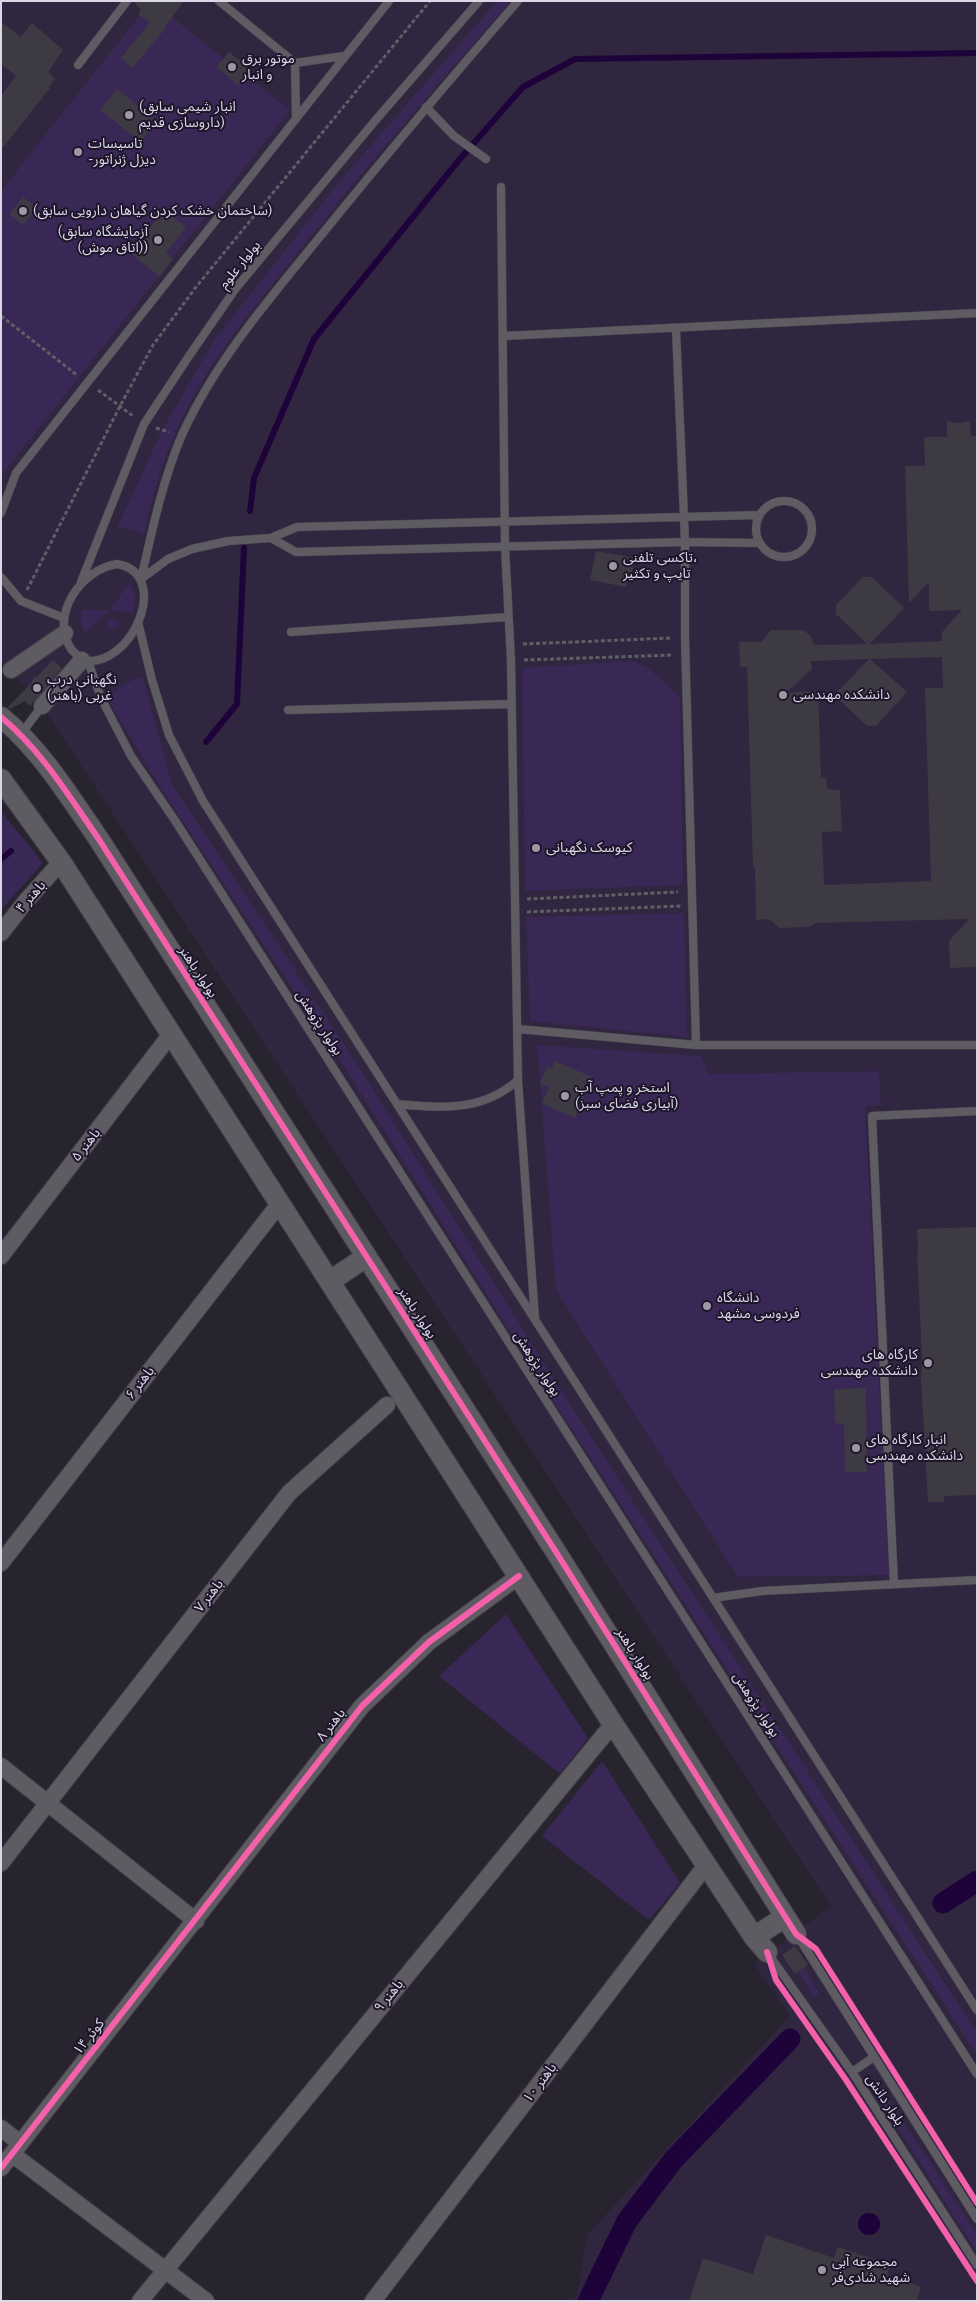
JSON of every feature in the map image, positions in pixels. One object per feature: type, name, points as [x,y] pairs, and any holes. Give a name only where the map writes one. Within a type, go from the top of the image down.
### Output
[{"type":"street","points":[[8,672],[65,625]]},
{"type":"street","points":[[42,706],[85,661]]},
{"type":"street","name":"بولوار باهنر","points":[[1,717],[21,734],[57,780],[98,838],[796,1934]]},
{"type":"street","points":[[1,779],[61,862],[612,1724],[761,1945],[785,1917]]},
{"type":"street","name":"باهنر ۴","points":[[1,933],[26,901],[61,862]]},
{"type":"street","name":"باهنر ۵","points":[[1,1256],[171,1034]]},
{"type":"street","name":"باهنر ۶","points":[[1,1563],[280,1203]]},
{"type":"street","points":[[330,1281],[366,1257]]},
{"type":"street","name":"باهنر ۷","points":[[1,1863],[289,1493],[387,1405]]},
{"type":"street","name":"باهنر ۸","points":[[196,1921],[362,1706],[429,1642],[519,1576]]},
{"type":"street","name":"باهنر ۹","points":[[140,2301],[612,1724]]},
{"type":"street","points":[[1,1766],[196,1921]]},
{"type":"street","name":"باهنر ۱۰","points":[[372,2301],[707,1864]]},
{"type":"street","name":"کوثر ۱۴","points":[[1,2168],[196,1921]]},
{"type":"street","points":[[1,2128],[16,2149],[206,2301]]},
{"type":"lane","points":[[78,65],[127,1]]},
{"type":"lane","points":[[219,1],[295,62],[344,56]]},
{"type":"lane","points":[[1,513],[16,473],[389,1]]},
{"type":"lane","name":"بولوار علوم","points":[[81,582],[144,424],[189,356],[236,288],[374,122],[479,1]]},
{"type":"lane","points":[[141,579],[135,570],[127,565],[117,564],[104,566],[81,582],[70,600],[65,625],[71,649],[85,661],[103,660],[117,651],[131,635],[138,622],[143,606],[141,579],[162,489],[182,436],[214,378],[251,322],[426,107],[518,1]]},
{"type":"lane","points":[[295,62],[296,117]]},
{"type":"lane","points":[[426,107],[454,136],[486,159]]},
{"type":"lane","points":[[501,187],[505,547],[511,661],[518,1080],[536,1321]]},
{"type":"lane","points":[[504,336],[977,314]]},
{"type":"lane","points":[[676,329],[685,542],[685,638],[696,1046]]},
{"type":"lane","points":[[788,501],[802,507],[812,523],[812,534],[808,543],[802,550],[793,555],[784,557],[774,556],[765,551],[759,543],[756,534],[756,524],[759,515],[765,507],[774,502],[788,501]]},
{"type":"lane","points":[[141,579],[168,559],[192,549],[228,540],[271,538],[297,527],[759,515]]},
{"type":"lane","points":[[271,538],[296,552],[685,542],[759,543]]},
{"type":"lane","points":[[1,577],[21,601],[65,625]]},
{"type":"lane","points":[[291,632],[508,617]]},
{"type":"lane","name":"بولوار پژوهش","points":[[138,622],[152,680],[169,736],[203,801],[977,2010]]},
{"type":"lane","name":"بولوار پژوهش","points":[[85,661],[101,698],[131,756],[174,819],[977,2074]]},
{"type":"lane","points":[[288,710],[511,704]]},
{"type":"lane","points":[[21,734],[42,706]]},
{"type":"lane","points":[[518,1029],[696,1046],[977,1045]]},
{"type":"lane","points":[[397,1104],[442,1108],[481,1103],[510,1087],[518,1080]]},
{"type":"lane","points":[[894,1584],[872,1116],[977,1112]]},
{"type":"lane","points":[[713,1598],[762,1592],[977,1580]]},
{"type":"lane","name":"بلوار دانش","points":[[796,1934],[977,2219]]},
{"type":"lane","name":"بلوار دانش","points":[[761,1945],[852,2072],[977,2265]]},
{"type":"lane","points":[[852,2072],[874,2057]]},
{"type":"path","points":[[21,601],[153,345],[196,287],[430,1]]},
{"type":"path","points":[[510,644],[685,638]]},
{"type":"path","points":[[511,661],[686,655]]},
{"type":"path","points":[[515,899],[691,891]]},
{"type":"path","points":[[514,912],[692,905]]},
{"type":"shaded area","name":"دانشگاه فردوسی مشهد","points":[[1,1],[977,1],[977,2301],[570,2301],[577,2296],[587,2235],[790,2016],[754,1964],[831,1906],[42,706],[1,662]]},
{"type":"shaded area","points":[[151,1],[290,110],[1,476],[1,191]]},
{"type":"shaded area","points":[[497,1],[511,1],[332,210],[252,310],[218,357],[188,408],[165,458],[156,484],[144,535],[130,529],[117,528],[162,430],[215,339],[339,182]]},
{"type":"shaded area","points":[[129,583],[136,597],[133,613],[110,610]]},
{"type":"shaded area","points":[[82,610],[110,610],[85,633],[80,621]]},
{"type":"shaded area","points":[[113,618],[119,624],[113,630],[107,624]]},
{"type":"shaded area","points":[[631,661],[647,667],[680,697],[683,885],[525,891],[522,668]]},
{"type":"shaded area","points":[[136,678],[143,678],[172,784],[355,1061],[561,1390],[977,2033],[977,2055],[551,1397],[345,1068],[162,790],[109,702],[109,698],[118,688]]},
{"type":"shaded area","points":[[1,811],[43,863],[1,910]]},
{"type":"shaded area","points":[[684,913],[687,1037],[530,1021],[526,917]]},
{"type":"shaded area","points":[[537,1045],[701,1056],[708,1074],[879,1071],[881,1105],[865,1106],[889,1575],[738,1577],[556,1290]]},
{"type":"shaded area","points":[[506,1614],[588,1738],[560,1774],[439,1676]]},
{"type":"shaded area","points":[[602,1761],[680,1883],[649,1920],[542,1836]]},
{"type":"shaded area","points":[[804,1968],[819,1992],[815,1998],[798,1972]]},
{"type":"shaded area","points":[[875,2079],[977,2234],[977,2252],[869,2083]]},
{"type":"shaded area","points":[[869,2213],[877,2216],[880,2224],[877,2232],[869,2235],[861,2232],[858,2224],[861,2216]]},
{"type":"building","points":[[133,1],[184,1],[165,29],[132,68],[121,58],[150,22],[138,15],[141,10]]},
{"type":"building","points":[[1,22],[21,37],[32,23],[63,50],[48,72],[55,79],[50,88],[1,150],[1,96],[16,76],[1,64]]},
{"type":"building","name":"موتور برق و انبار","points":[[229,52],[251,69],[238,85],[216,67]]},
{"type":"building","name":"(انبار شیمی سابق داروسازی قدیم)","points":[[117,89],[157,121],[141,142],[100,110]]},
{"type":"building","name":"(ساختمان خشک کردن گیاهان دارویی سابق)","points":[[23,197],[37,208],[23,225],[9,214]]},
{"type":"building","name":"(آزمایشگاه سابق (اتاق موش))","points":[[164,210],[186,227],[166,253],[173,259],[160,277],[130,253]]},
{"type":"building","name":"دانشکده مهندسی","points":[[947,421],[958,423],[970,421],[971,436],[977,436],[977,967],[950,968],[949,941],[969,919],[815,923],[810,927],[779,928],[769,919],[756,920],[747,667],[740,667],[739,642],[761,642],[771,630],[803,630],[811,636],[814,645],[867,644],[836,614],[836,605],[863,577],[872,577],[904,608],[870,644],[942,641],[942,632],[962,610],[929,611],[929,582],[909,603],[905,466],[925,466],[924,437],[947,437]],"holes":[[[942,657],[943,688],[925,688],[931,881],[824,885],[822,832],[842,831],[840,790],[827,789],[826,778],[821,778],[818,691],[786,693],[812,669],[811,661],[869,659],[834,695],[867,726],[876,726],[907,692],[870,659]]]},
{"type":"building","name":"تاکسی تلفنی، تایپ و تکثیر","points":[[596,551],[635,558],[632,574],[629,574],[626,587],[590,580]]},
{"type":"building","points":[[53,660],[62,668],[30,706],[25,701],[10,709],[8,707],[32,682],[34,677],[38,676]]},
{"type":"building","name":"استخر و پمپ آب (آبیاری فضای سبز)","points":[[555,1061],[592,1077],[575,1118],[542,1104],[549,1087],[540,1084],[547,1066],[552,1068]]},
{"type":"building","name":"کارگاه های دانشکده مهندسی","points":[[977,1227],[977,1495],[944,1496],[944,1502],[928,1502],[921,1379],[922,1358],[917,1229]]},
{"type":"building","name":"انبار کارگاه های دانشکده مهندسی","points":[[866,1388],[867,1472],[845,1472],[844,1424],[835,1423],[834,1389]]},
{"type":"building","points":[[795,1946],[808,1965],[795,1974],[782,1955]]},
{"type":"building","name":"مجموعه آبی شهید شادی‌فر","points":[[766,2235],[834,2258],[838,2247],[891,2265],[887,2275],[921,2287],[917,2301],[689,2301],[703,2258],[753,2274]]},
{"type":"waterway","points":[[250,511],[254,478],[314,339],[459,160],[523,87],[575,59],[977,53]]},
{"type":"waterway","points":[[206,742],[237,704],[244,548]]},
{"type":"waterway","points":[[1,859],[11,851]]},
{"type":"waterway","points":[[943,1903],[977,1881]]},
{"type":"waterway","points":[[588,2301],[627,2221],[674,2159],[790,2039]]},
{"type":"cycle path","points":[[1,717],[42,759],[98,838],[556,1552],[796,1934],[816,1949],[977,2203]]},
{"type":"cycle path","points":[[1,2168],[362,1706],[429,1642],[519,1576]]},
{"type":"cycle path","points":[[767,1952],[776,1980],[846,2080],[977,2281]]},
{"type":"place","name":"موتور برق و انبار","points":[[232,67]]},
{"type":"place","name":"(انبار شیمی سابق داروسازی قدیم)","points":[[129,115]]},
{"type":"place","name":"تاسیسات -دیزل ژنراتور","points":[[78,152]]},
{"type":"place","name":"(ساختمان خشک کردن گیاهان دارویی سابق)","points":[[23,211]]},
{"type":"place","name":"(آزمایشگاه سابق (اتاق موش))","points":[[158,240]]},
{"type":"place","name":"تاکسی تلفنی، تایپ و تکثیر","points":[[613,566]]},
{"type":"place","name":"نگهبانی درب غربی (باهنر)","points":[[37,688]]},
{"type":"place","name":"دانشکده مهندسی","points":[[783,695]]},
{"type":"place","name":"کیوسک نگهبانی","points":[[536,848]]},
{"type":"place","name":"استخر و پمپ آب (آبیاری فضای سبز)","points":[[565,1096]]},
{"type":"place","name":"دانشگاه فردوسی مشهد","points":[[707,1306]]},
{"type":"place","name":"کارگاه های دانشکده مهندسی","points":[[928,1363]]},
{"type":"place","name":"انبار کارگاه های دانشکده مهندسی","points":[[856,1448]]},
{"type":"place","name":"مجموعه آبی شهید شادی‌فر","points":[[822,2270]]}]
